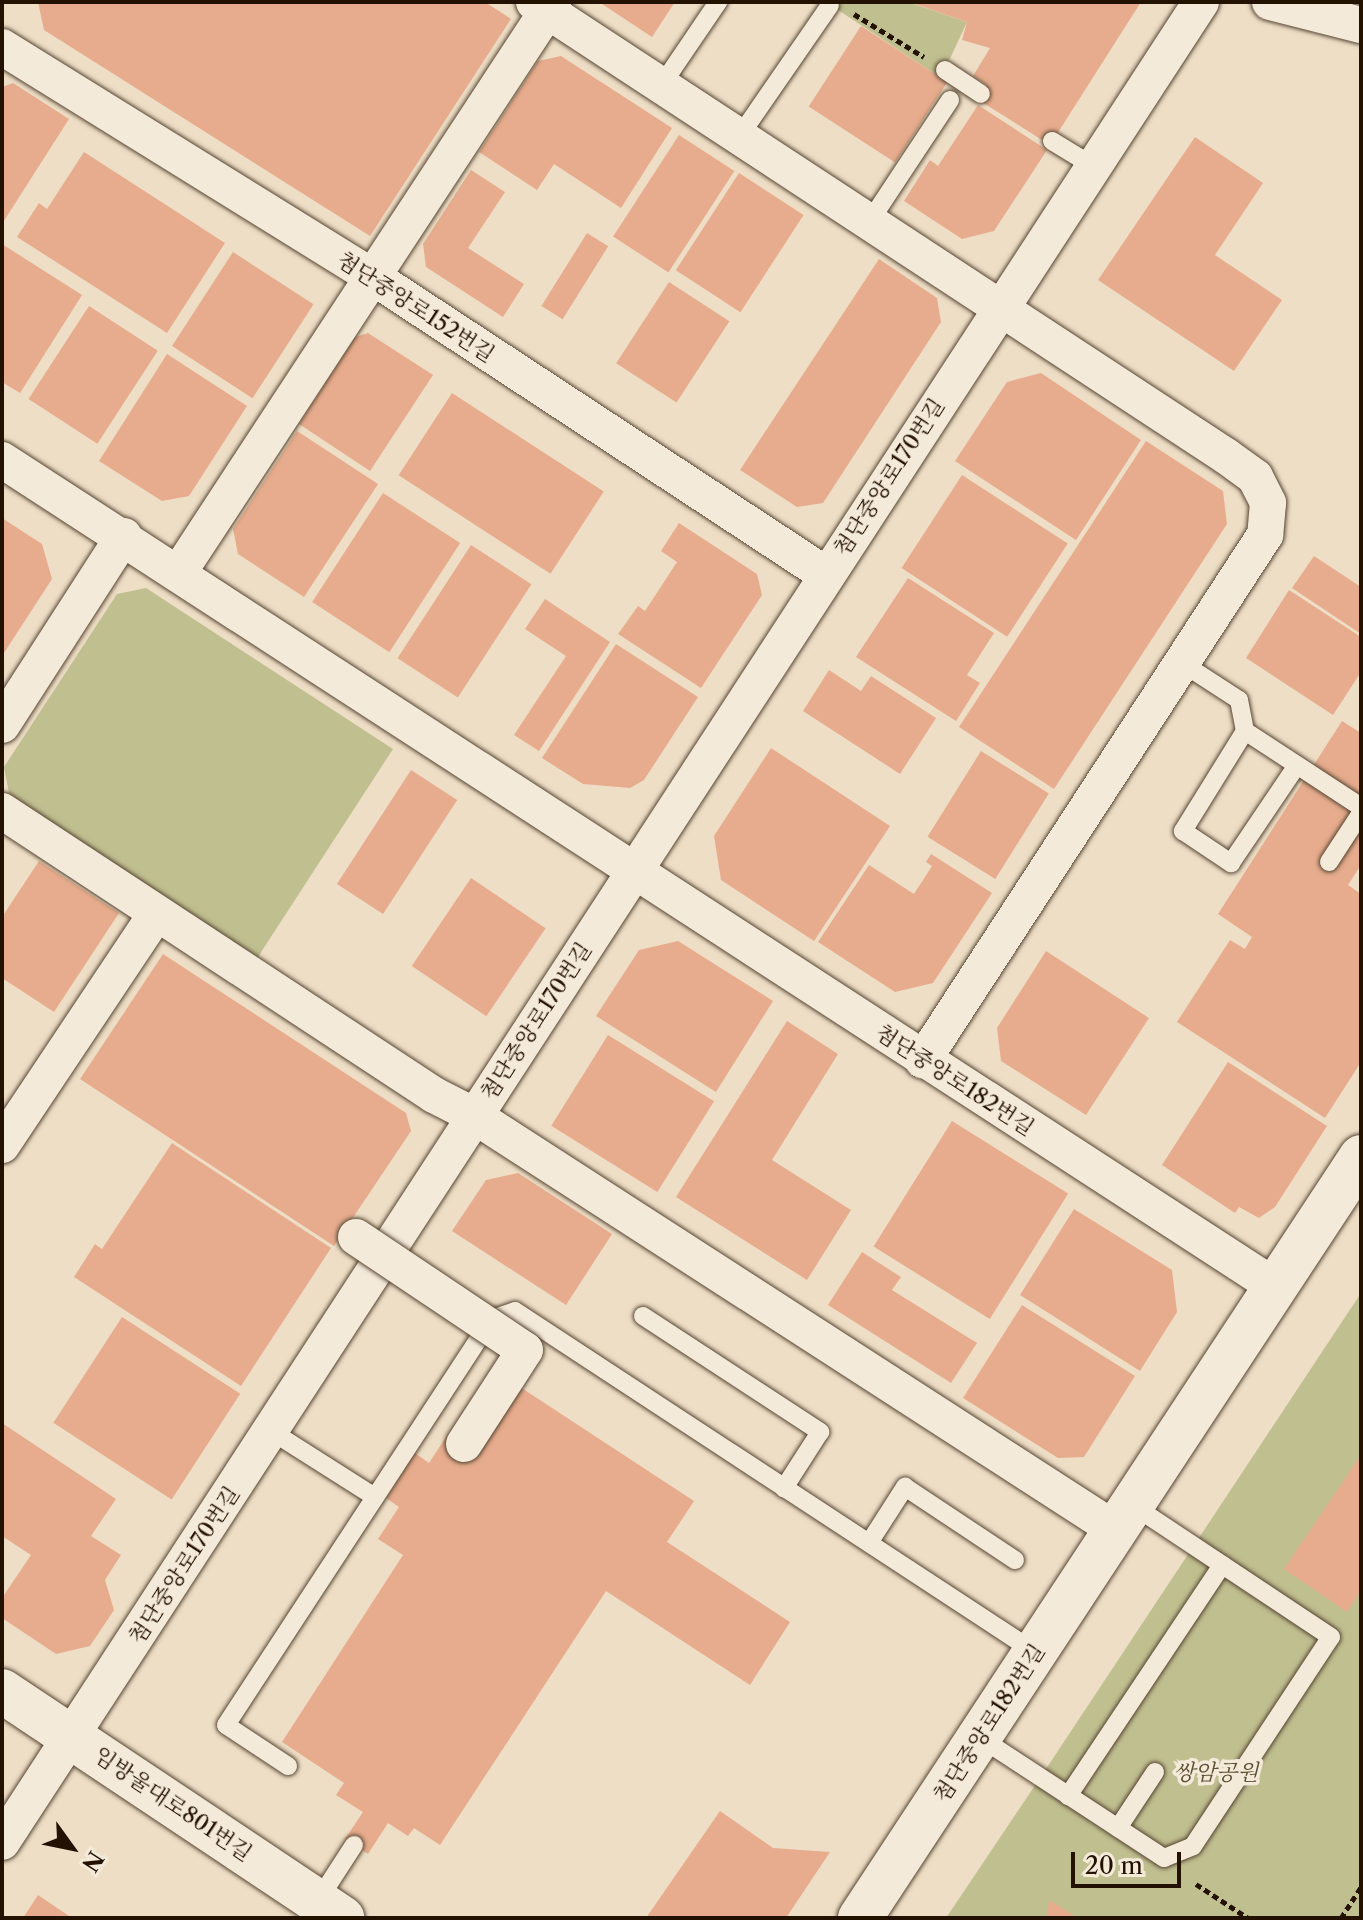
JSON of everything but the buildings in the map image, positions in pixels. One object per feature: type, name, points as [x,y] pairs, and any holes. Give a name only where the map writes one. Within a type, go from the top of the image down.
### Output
[{"type":"street","name":"첨단중앙로170번길","points":[[72,1736],[825,574],[1201,2]]},
{"type":"street","points":[[1270,2],[1361,25]]},
{"type":"street","points":[[179,572],[373,277],[545,5],[661,86],[1255,477],[1268,503],[1265,535],[923,1060]]},
{"type":"street","name":"첨단중앙로152번길","points":[[2,47],[373,277],[825,574]]},
{"type":"street","points":[[2,460],[124,536],[634,871]]},
{"type":"street","points":[[2,725],[124,536]]},
{"type":"street","points":[[2,811],[434,1095],[473,1115],[1124,1517]]},
{"type":"street","name":"첨단중앙로182번길","points":[[634,871],[1276,1287]]},
{"type":"street","points":[[2,1145],[156,914]]},
{"type":"street","name":"첨단중앙로182번길","points":[[860,1918],[1361,1157]]},
{"type":"street","points":[[351,1233],[525,1350],[464,1444]]},
{"type":"street","name":"임방울대로801번길","points":[[2,1691],[330,1910]]},
{"type":"street","points":[[2,1842],[72,1736]]},
{"type":"lane","points":[[661,86],[718,2]]},
{"type":"lane","points":[[739,137],[830,5]]},
{"type":"lane","points":[[945,70],[981,94]]},
{"type":"lane","points":[[870,221],[950,100]]},
{"type":"lane","points":[[1052,141],[1093,166]]},
{"type":"lane","points":[[1182,663],[1239,700],[1245,731],[1183,831],[1231,863],[1297,765]]},
{"type":"lane","points":[[1245,731],[1361,810],[1329,862]]},
{"type":"lane","points":[[288,1766],[226,1725],[492,1319],[515,1311],[1035,1652]]},
{"type":"lane","points":[[643,1316],[820,1432],[784,1488]]},
{"type":"lane","points":[[271,1431],[375,1497]]},
{"type":"lane","points":[[869,1543],[905,1487],[1015,1560]]},
{"type":"lane","points":[[979,1737],[1164,1858],[1193,1846],[1331,1637],[1222,1565],[1124,1517]]},
{"type":"lane","points":[[1068,1796],[1222,1565]]},
{"type":"lane","points":[[1118,1828],[1155,1772]]},
{"type":"lane","points":[[330,1910],[354,1845]]},
{"type":"path","points":[[830,5],[847,9],[945,70]]},
{"type":"path","points":[[1196,1884],[1248,1918]]},
{"type":"path","points":[[1341,1918],[1361,1887]]},
{"type":"green space","points":[[826,2],[908,2],[967,22],[941,78]]},
{"type":"green space","points":[[146,588],[393,749],[254,963],[11,804],[4,767],[117,594]]},
{"type":"green space","name":"쌍암공원","points":[[1361,1293],[1361,1918],[946,1918],[1040,1778]]}]
